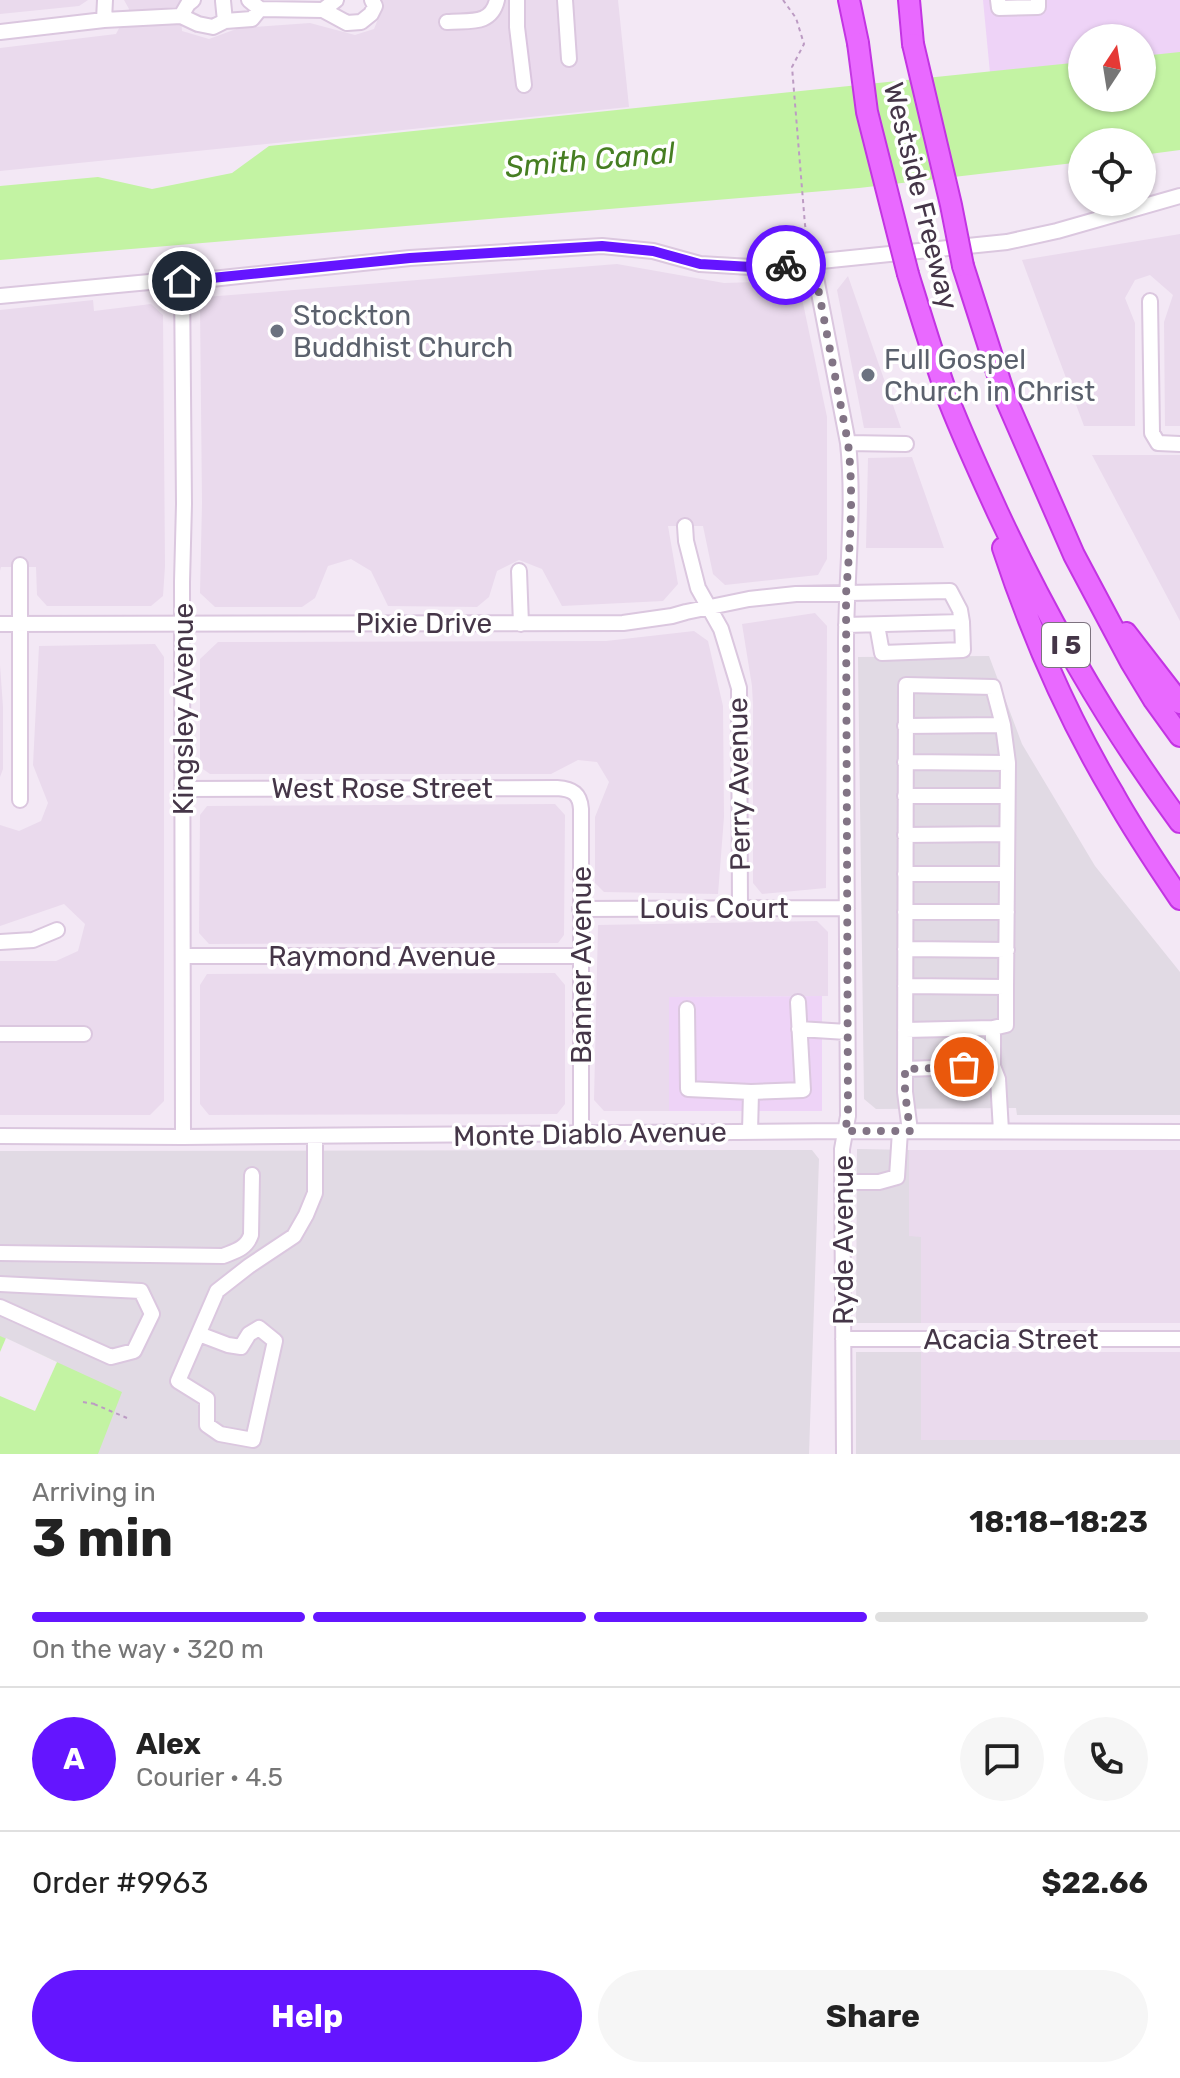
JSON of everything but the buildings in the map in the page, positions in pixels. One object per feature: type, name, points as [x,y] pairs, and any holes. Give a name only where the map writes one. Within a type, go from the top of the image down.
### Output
[{"type":"highway","name":"Westside Freeway","points":[[849,0],[867,112],[908,274],[935,361],[972,457],[1022,564],[1084,677],[1149,782],[1180,822]]},
{"type":"highway","name":"Westside Freeway","points":[[909,0],[913,44],[963,266],[1005,397],[1074,555],[1138,674],[1180,736]]},
{"type":"highway","points":[[972,457],[1022,606],[1077,728],[1112,793],[1180,899]]},
{"type":"highway","points":[[1093,589],[1180,703]]},
{"type":"street","points":[[104,20],[105,0]]},
{"type":"street","points":[[181,16],[193,0]]},
{"type":"street","points":[[223,0],[225,21]]},
{"type":"street","points":[[323,10],[336,0]]},
{"type":"street","points":[[0,32],[104,20],[181,16],[213,27],[225,21],[252,19],[257,3],[323,10],[347,23],[361,22],[371,14],[375,6],[372,0]]},
{"type":"street","points":[[447,22],[486,18],[492,14],[497,0]]},
{"type":"street","points":[[517,0],[524,85]]},
{"type":"street","points":[[565,0],[569,59]]},
{"type":"street","points":[[998,0],[999,8],[1038,7],[1038,0]]},
{"type":"street","points":[[0,296],[410,258],[602,246],[653,251],[700,264],[751,267],[813,262],[1029,238],[1180,196]]},
{"type":"street","name":"Ryde Avenue","points":[[813,262],[851,466],[846,594],[848,1116],[842,1149],[844,1454]]},
{"type":"street","name":"Kingsley Avenue","points":[[182,281],[183,1137]]},
{"type":"street","points":[[1150,301],[1152,433],[1158,443],[1180,444]]},
{"type":"street","points":[[848,443],[906,444]]},
{"type":"street","name":"Perry Avenue","points":[[685,526],[698,588],[721,629],[739,688],[740,908]]},
{"type":"street","points":[[20,565],[20,800]]},
{"type":"street","points":[[519,571],[521,624]]},
{"type":"street","name":"Pixie Drive","points":[[0,624],[623,623],[749,599],[796,594],[950,591],[960,610],[962,622]]},
{"type":"street","points":[[846,625],[962,622],[963,650],[882,653],[877,625]]},
{"type":"street","points":[[842,1182],[879,1182],[897,1177],[905,1131],[905,1030],[905,986],[905,949],[905,912],[905,874],[905,835],[905,796],[905,762],[905,726],[906,685],[993,687],[1003,725],[1008,763],[1006,1025],[905,1030]]},
{"type":"street","points":[[905,726],[1003,725]]},
{"type":"street","points":[[905,762],[1008,763]]},
{"type":"street","name":"West Rose Street","points":[[183,789],[557,788],[567,789],[578,796]]},
{"type":"street","name":"Banner Avenue","points":[[578,796],[581,809],[581,1135]]},
{"type":"street","points":[[905,796],[1007,796]]},
{"type":"street","points":[[905,835],[1007,834]]},
{"type":"street","points":[[905,874],[1007,874]]},
{"type":"street","name":"Louis Court","points":[[580,909],[847,908]]},
{"type":"street","points":[[905,912],[1007,912]]},
{"type":"street","points":[[0,942],[33,940],[57,930]]},
{"type":"street","points":[[905,949],[1007,950]]},
{"type":"street","name":"Raymond Avenue","points":[[183,956],[581,956]]},
{"type":"street","points":[[905,986],[1006,987]]},
{"type":"street","points":[[687,1009],[688,1089],[751,1092],[803,1090],[798,1002]]},
{"type":"street","points":[[993,1028],[993,1066],[998,1079],[1001,1131]]},
{"type":"street","points":[[799,1029],[847,1032]]},
{"type":"street","points":[[0,1034],[84,1034]]},
{"type":"street","points":[[905,1069],[993,1066]]},
{"type":"street","points":[[750,1132],[751,1092]]},
{"type":"street","name":"Monte Diablo Avenue","points":[[0,1136],[1180,1132]]},
{"type":"street","points":[[199,1334],[241,1347],[249,1334],[259,1328],[275,1341],[253,1440],[220,1434],[207,1425],[207,1399],[178,1381],[217,1291],[294,1236],[315,1193],[315,1136]]},
{"type":"street","points":[[0,1253],[223,1256],[248,1244],[251,1235],[252,1175]]},
{"type":"street","points":[[0,1284],[141,1291],[152,1314],[134,1351],[111,1357],[0,1307]]},
{"type":"street","name":"Acacia Street","points":[[843,1339],[1180,1339]]},
{"type":"path","points":[[783,0],[796,18],[804,44],[792,67],[805,225],[813,262]]},
{"type":"path","points":[[83,1402],[127,1418]]},
{"type":"shaded area","points":[[0,0],[88,0],[79,6],[0,14]]},
{"type":"shaded area","points":[[124,0],[180,0],[182,31],[209,39],[239,28],[310,23],[355,35],[374,29],[384,4],[381,0],[618,0],[629,107],[0,171],[0,48],[116,34],[129,9]]},
{"type":"shaded area","points":[[983,0],[1180,0],[1180,54],[1156,57],[1156,24],[1068,24],[1068,65],[990,73]]},
{"type":"shaded area","points":[[1180,234],[1180,426],[1165,426],[1164,322],[1173,295],[1150,275],[1135,280],[1125,298],[1135,323],[1135,426],[1084,426],[1022,260]]},
{"type":"shaded area","points":[[617,264],[724,283],[792,281],[800,289],[827,417],[827,559],[818,575],[725,585],[713,574],[703,526],[668,526],[678,584],[663,601],[562,606],[542,569],[519,560],[497,571],[489,597],[477,607],[388,606],[371,571],[351,559],[328,566],[315,598],[302,607],[215,607],[200,593],[200,307],[206,297]]},
{"type":"shaded area","points":[[848,276],[901,428],[864,428],[837,290]]},
{"type":"shaded area","points":[[93,300],[94,311],[151,304],[163,315],[165,566],[163,596],[151,606],[47,606],[37,595],[36,567],[1,567],[0,571],[0,310]]},
{"type":"shaded area","points":[[1092,455],[1180,455],[1180,621]]},
{"type":"shaded area","points":[[912,457],[944,548],[866,548],[868,458]]},
{"type":"shaded area","points":[[815,613],[827,626],[826,888],[762,894],[753,883],[753,705],[742,624]]},
{"type":"shaded area","points":[[694,631],[708,641],[723,706],[724,817],[718,894],[604,892],[595,883],[595,817],[609,782],[597,762],[578,760],[551,774],[210,774],[200,767],[200,659],[218,642],[606,641]]},
{"type":"shaded area","points":[[155,644],[164,657],[164,1101],[150,1115],[0,1115],[0,961],[56,961],[78,951],[85,924],[64,904],[0,926],[0,825],[19,831],[41,821],[48,803],[33,765],[39,646]]},
{"type":"shaded area","points":[[989,656],[1022,744],[1095,866],[1180,972],[1180,1115],[1017,1115],[1016,1108],[876,1109],[864,1099],[858,657]]},
{"type":"shaded area","points":[[0,665],[3,769],[0,777]]},
{"type":"shaded area","points":[[555,804],[565,815],[564,935],[558,943],[209,944],[199,933],[200,815],[207,806]]},
{"type":"shaded area","points":[[817,921],[828,932],[828,996],[669,997],[669,1111],[604,1111],[594,1100],[598,925]]},
{"type":"shaded area","points":[[555,973],[565,985],[565,1104],[557,1114],[209,1115],[200,1104],[200,985],[207,974]]},
{"type":"shaded area","points":[[822,996],[822,1111],[669,1111],[669,997]]},
{"type":"shaded area","points":[[857,1149],[909,1150],[909,1236],[921,1237],[921,1323],[856,1323]]},
{"type":"shaded area","points":[[812,1150],[819,1159],[809,1454],[0,1454],[0,1151]]},
{"type":"shaded area","points":[[909,1150],[1180,1150],[1180,1323],[921,1323],[921,1237],[909,1237]]},
{"type":"shaded area","points":[[856,1352],[921,1352],[921,1440],[1180,1440],[1180,1454],[856,1454]]},
{"type":"shaded area","points":[[921,1352],[1180,1352],[1180,1440],[921,1440]]},
{"type":"water","name":"Smith Canal","points":[[1180,52],[1180,150],[1156,153],[1156,128],[1068,128],[1068,164],[859,188],[0,260],[0,186],[98,177],[152,189],[232,173],[269,146],[1068,63],[1068,112],[1156,112],[1156,55]]},
{"type":"water","points":[[0,1336],[122,1392],[98,1454],[0,1454]]},
{"type":"pier","points":[[6,1338],[57,1362],[35,1411],[0,1396],[0,1352]]},
{"type":"way so far","points":[[786,265],[813,262],[851,466],[846,594],[848,1116],[845,1131],[910,1131],[905,1069],[964,1067]]},
{"type":"place","name":"Stockton Buddhist Church","points":[[277,331]]},
{"type":"place","name":"Full Gospel Church in Christ","points":[[868,375]]},
{"type":"route","points":[[182,281],[410,258],[561,247],[632,248],[700,264],[751,267],[786,265]]}]
